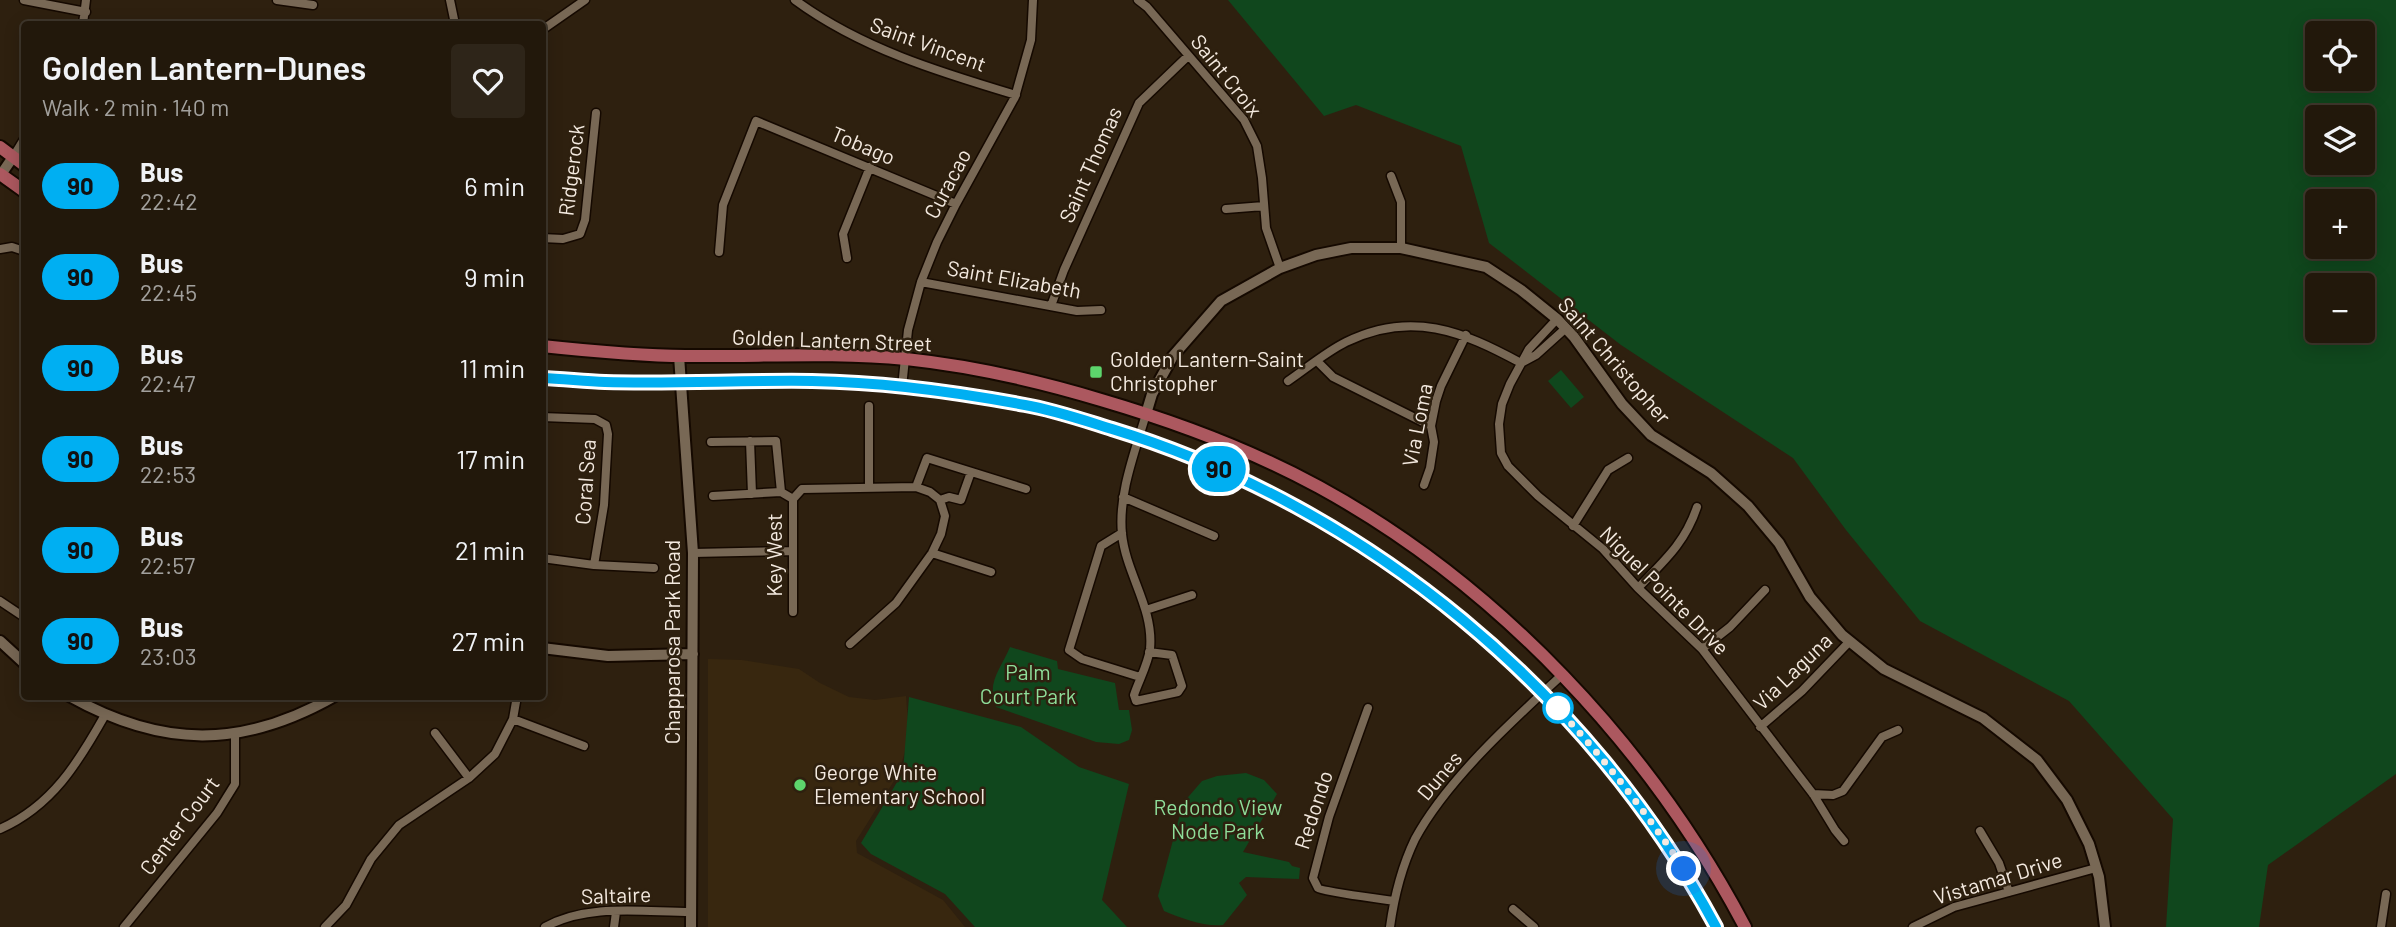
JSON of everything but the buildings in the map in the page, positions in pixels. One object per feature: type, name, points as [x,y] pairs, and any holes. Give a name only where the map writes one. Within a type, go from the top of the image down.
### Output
[{"type":"main road","points":[[0,147],[21,163]]},
{"type":"main road","points":[[0,175],[21,189]]},
{"type":"main road","name":"Golden Lantern Street","points":[[546,346],[680,356],[905,359],[1039,382],[1146,414],[1251,454],[1321,488],[1400,538],[1470,591],[1562,675],[1596,710],[1670,803],[1689,830],[1745,927]]},
{"type":"main road","name":"Golden Lantern Street","points":[[546,378],[603,382],[813,381],[902,387],[1028,405],[1139,437],[1217,468],[1357,543],[1445,606],[1543,692],[1608,764],[1651,819],[1684,869],[1716,927]]},
{"type":"street","points":[[24,0],[86,12]]},
{"type":"street","points":[[84,21],[86,0]]},
{"type":"street","points":[[276,0],[313,5]]},
{"type":"street","points":[[450,0],[454,21]]},
{"type":"street","points":[[546,27],[585,0]]},
{"type":"street","name":"Saint Vincent","points":[[795,0],[823,21],[855,37],[939,72],[1016,95]]},
{"type":"street","name":"Curacao","points":[[902,387],[908,330],[921,282],[956,204],[1016,95],[1031,40],[1033,0]]},
{"type":"street","name":"Saint Croix","points":[[1138,0],[1147,7],[1244,120],[1257,146],[1266,228],[1280,268]]},
{"type":"street","name":"Saint Thomas","points":[[1051,306],[1063,270],[1139,103],[1188,56]]},
{"type":"street","name":"Ridgerock","points":[[546,238],[563,239],[580,234],[585,220],[596,113]]},
{"type":"street","name":"Tobago","points":[[719,252],[723,205],[756,121],[956,204]]},
{"type":"street","points":[[0,175],[21,144]]},
{"type":"street","points":[[847,258],[843,234],[870,167]]},
{"type":"street","points":[[1391,176],[1401,202],[1401,248]]},
{"type":"street","points":[[1226,209],[1264,206]]},
{"type":"street","points":[[0,249],[12,247],[21,250]]},
{"type":"street","name":"Saint Christopher","points":[[1149,652],[1150,633],[1146,610],[1122,533],[1123,497],[1152,394],[1173,356],[1221,301],[1280,268],[1316,254],[1351,248],[1401,248],[1486,267],[1521,290],[1566,328],[1634,419],[1651,435],[1720,481],[1748,506],[1779,542],[1799,580],[1825,617],[1850,642],[1884,669],[1983,718],[2037,760],[2053,778],[2074,812],[2089,844],[2096,869],[2105,927]]},
{"type":"street","name":"Saint Elizabeth","points":[[921,282],[1077,311],[1101,310]]},
{"type":"street","name":"Niguel Pointe Drive","points":[[1557,319],[1529,349],[1502,404],[1498,439],[1501,453],[1518,477],[1603,549],[1638,588],[1702,649],[1813,794],[1844,841]]},
{"type":"street","points":[[1288,381],[1346,342],[1380,329],[1423,326],[1466,335],[1521,363]]},
{"type":"street","name":"Niguel Pointe Drive","points":[[1521,363],[1536,355],[1566,328]]},
{"type":"street","name":"Via Loma","points":[[1424,485],[1430,468],[1434,442],[1431,426],[1440,386],[1466,335]]},
{"type":"street","name":"Chapparosa Park Road","points":[[680,356],[693,553],[691,927]]},
{"type":"street","points":[[1317,361],[1333,377],[1431,426]]},
{"type":"street","points":[[869,405],[869,488]]},
{"type":"street","name":"Coral Sea","points":[[546,417],[595,419],[606,425],[608,434],[604,505],[594,565]]},
{"type":"street","points":[[711,442],[750,441]]},
{"type":"street","name":"Key West","points":[[752,494],[750,441],[776,442],[781,492]]},
{"type":"street","points":[[916,487],[927,458],[1026,489]]},
{"type":"street","points":[[1573,526],[1608,470],[1628,458]]},
{"type":"street","points":[[940,500],[949,497],[961,500],[971,472]]},
{"type":"street","points":[[713,496],[781,492],[793,499],[802,489],[916,487],[930,492],[940,500],[945,516],[932,554],[896,603],[850,643]]},
{"type":"street","points":[[1123,497],[1214,536]]},
{"type":"street","name":"Key West","points":[[793,499],[793,612]]},
{"type":"street","points":[[1638,588],[1668,558],[1690,528],[1697,507]]},
{"type":"street","points":[[1122,533],[1101,546],[1069,650],[1083,659],[1140,677]]},
{"type":"street","points":[[693,553],[792,551]]},
{"type":"street","points":[[932,554],[990,572]]},
{"type":"street","points":[[546,559],[594,565],[654,568]]},
{"type":"street","points":[[1702,649],[1730,627],[1765,590]]},
{"type":"street","points":[[1146,610],[1192,595]]},
{"type":"street","points":[[0,601],[21,615]]},
{"type":"street","points":[[0,640],[21,660]]},
{"type":"street","name":"Via Laguna","points":[[1760,727],[1802,691],[1850,642]]},
{"type":"street","points":[[546,648],[608,656],[693,654]]},
{"type":"street","points":[[1149,652],[1172,655],[1181,690],[1136,701],[1134,695],[1140,677],[1149,652]]},
{"type":"street","name":"Dunes","points":[[1390,927],[1394,901],[1414,841],[1433,809],[1490,745],[1562,675]]},
{"type":"street","points":[[77,700],[105,715],[158,732],[198,735],[235,734],[266,728],[295,718],[319,701]]},
{"type":"street","points":[[324,927],[346,905],[371,859],[399,825],[469,778],[495,754],[513,719],[516,700]]},
{"type":"street","name":"Redondo","points":[[1368,708],[1329,817],[1313,878],[1317,887],[1326,892],[1394,901]]},
{"type":"street","points":[[0,829],[20,820],[54,793],[85,752],[105,715]]},
{"type":"street","points":[[513,719],[584,746]]},
{"type":"street","points":[[1813,794],[1833,795],[1843,791],[1882,737],[1898,730]]},
{"type":"street","points":[[435,733],[469,778]]},
{"type":"street","name":"Center Court","points":[[124,927],[216,813],[235,784],[235,734]]},
{"type":"street","points":[[1980,831],[1999,863],[2009,892]]},
{"type":"street","name":"Vistamar Drive","points":[[1913,927],[1954,907],[2096,869]]},
{"type":"street","points":[[2381,927],[2386,894]]},
{"type":"street","points":[[1513,909],[1534,927]]},
{"type":"street","name":"Saltaire","points":[[545,927],[569,916],[592,911],[691,912]]},
{"type":"street","points":[[614,927],[615,912]]},
{"type":"shaded area","name":"George White Elementary School","points":[[708,659],[742,660],[799,669],[849,697],[875,700],[906,696],[909,736],[899,773],[856,841],[857,853],[943,900],[965,927],[708,927]]},
{"type":"green space","points":[[1228,0],[2396,0],[2396,774],[2268,865],[2259,927],[2166,927],[2173,819],[2069,701],[1920,621],[1846,530],[1793,458],[1621,345],[1489,243],[1461,146],[1356,105],[1324,116]]},
{"type":"green space","points":[[1561,370],[1584,397],[1571,408],[1548,381]]},
{"type":"green space","name":"Palm Court Park","points":[[1010,647],[1057,661],[1058,669],[1115,683],[1119,710],[1129,710],[1132,730],[1129,740],[1119,744],[1096,742],[996,707],[993,698],[994,683]]},
{"type":"green space","points":[[909,697],[1021,727],[1079,767],[1129,784],[1102,900],[1127,927],[975,927],[945,894],[871,854],[861,843],[903,772]]},
{"type":"green space","name":"Redondo View Node Park","points":[[1246,773],[1264,780],[1277,794],[1243,852],[1289,862],[1300,868],[1299,879],[1246,877],[1239,883],[1247,895],[1223,925],[1200,923],[1164,911],[1158,896],[1183,803],[1202,781],[1217,776]]},
{"type":"bus line","name":"90","points":[[546,378],[603,382],[813,381],[924,390],[1028,405],[1139,437],[1208,463],[1357,543],[1435,598],[1513,664],[1583,735],[1642,807],[1684,869],[1716,927]]},
{"type":"place","name":"Golden Lantern-Saint Christopher","points":[[1096,372]]},
{"type":"place","name":"George White Elementary School","points":[[800,785]]},
{"type":"route","points":[[1558,708],[1556,707],[1608,764],[1651,819],[1684,869]]}]
